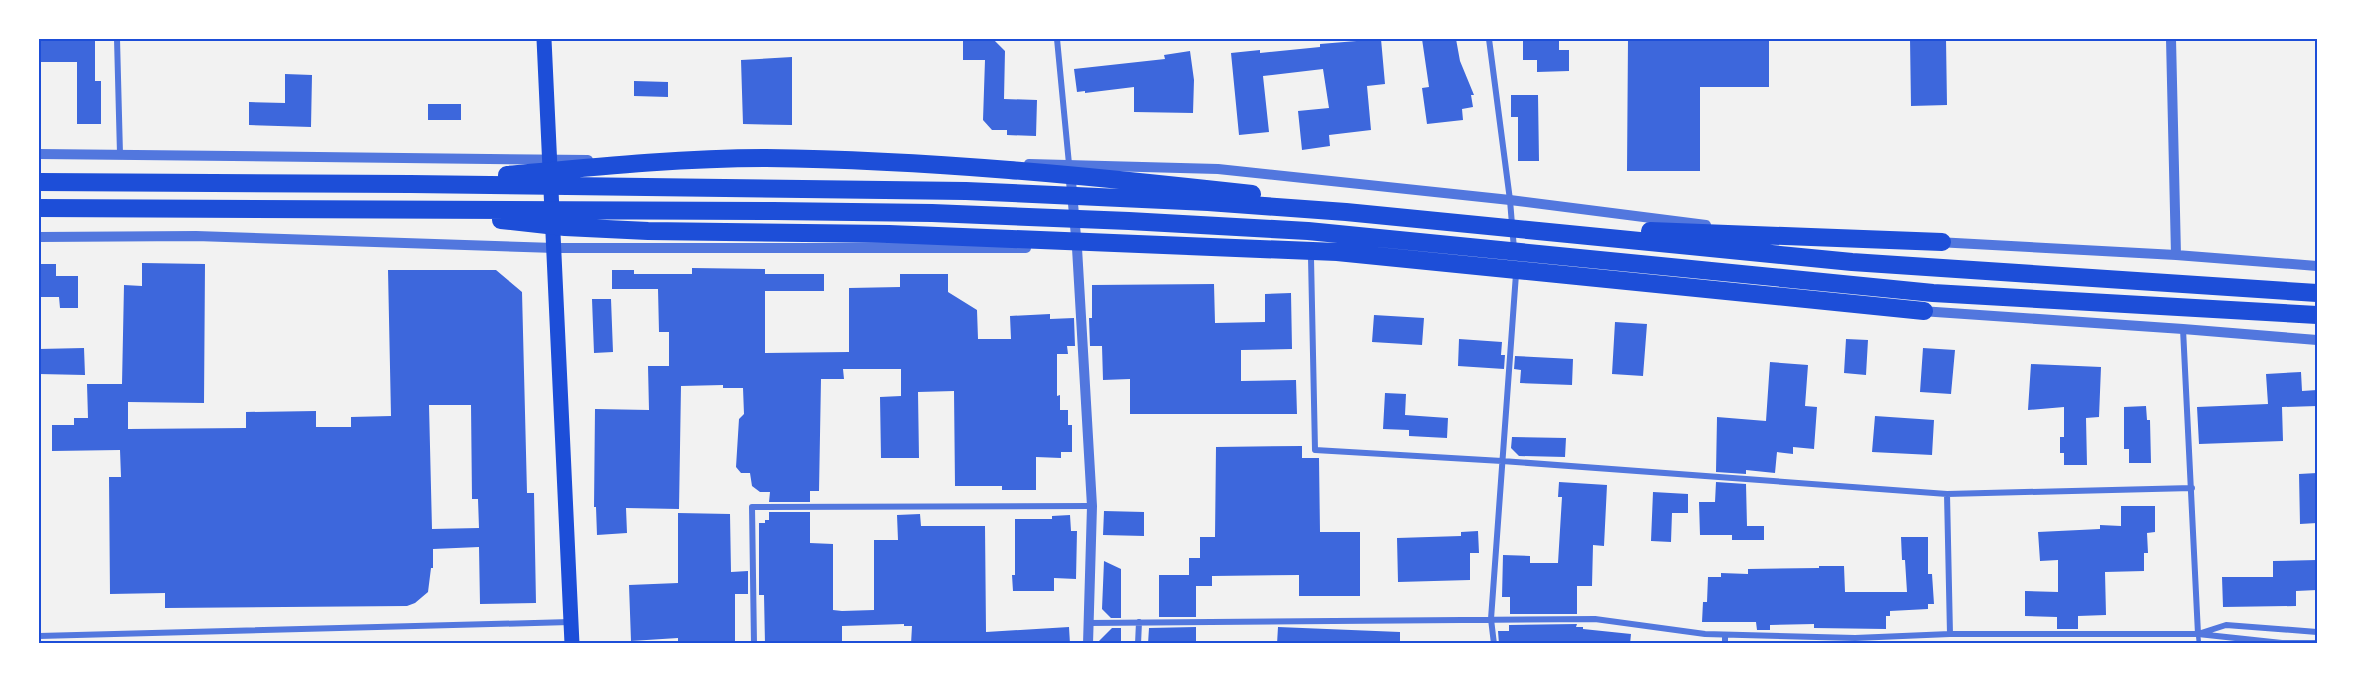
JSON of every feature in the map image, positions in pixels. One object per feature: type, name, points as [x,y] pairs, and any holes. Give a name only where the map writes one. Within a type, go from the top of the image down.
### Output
[{"type":"highway","points":[[410,184],[614,165],[764,158],[891,161],[1112,178],[1602,229],[1941,242]]},
{"type":"highway","points":[[39,183],[410,184],[966,191],[1208,202],[1346,212],[1852,262],[2317,293]]},
{"type":"highway","points":[[39,208],[818,211],[1129,220],[1308,231],[1933,293],[2317,315]]},
{"type":"highway","points":[[410,210],[565,227],[648,231],[901,234],[1337,252],[1924,311]]},
{"type":"main road","points":[[544,39],[572,644]]},
{"type":"street","points":[[117,39],[120,154]]},
{"type":"street","points":[[1057,39],[1077,248],[1092,506],[1088,644]]},
{"type":"street","points":[[1489,39],[1515,256]]},
{"type":"street","points":[[2171,39],[2176,255]]},
{"type":"street","points":[[39,154],[550,159],[853,166],[1070,164],[1218,169],[1510,200],[1694,224],[2317,266]]},
{"type":"street","points":[[39,237],[196,236],[555,248],[1077,248],[1311,258],[1516,273],[1924,311],[2183,328],[2317,340]]},
{"type":"street","points":[[1311,258],[1315,450],[1502,461],[1947,494],[2192,488]]},
{"type":"street","points":[[1494,644],[1491,619],[1516,273]]},
{"type":"street","points":[[2183,328],[2198,634]]},
{"type":"street","points":[[1947,494],[1950,634]]},
{"type":"street","points":[[754,644],[752,507],[1092,506]]},
{"type":"street","points":[[1089,623],[1595,619],[1725,635],[1856,638],[1950,634],[2198,634],[2282,643],[2317,643]]},
{"type":"street","points":[[39,636],[571,622]]},
{"type":"street","points":[[1138,644],[1140,622]]},
{"type":"street","points":[[2198,634],[2226,625],[2317,632]]},
{"type":"street","points":[[1725,635],[1725,644]]},
{"type":"street","points":[[2132,635],[2132,644]]},
{"type":"lane","points":[[2198,634],[2199,644]]},
{"type":"building","points":[[41,39],[95,39],[95,81],[101,81],[101,124],[77,124],[77,62],[41,62]]},
{"type":"building","points":[[963,39],[993,39],[1005,51],[1004,99],[1037,100],[1036,136],[1007,135],[1007,130],[992,130],[983,120],[985,60],[963,60]]},
{"type":"building","points":[[1381,39],[1385,84],[1367,86],[1371,130],[1329,135],[1330,146],[1302,150],[1298,111],[1329,108],[1323,69],[1263,76],[1269,132],[1239,135],[1231,53],[1260,50],[1260,53],[1320,47],[1320,44]]},
{"type":"building","points":[[1422,39],[1456,39],[1460,61],[1474,95],[1471,95],[1473,107],[1462,109],[1463,120],[1427,124],[1422,88],[1429,87]]},
{"type":"building","points":[[1523,39],[1559,39],[1559,50],[1569,50],[1569,71],[1537,72],[1537,60],[1523,60]]},
{"type":"building","points":[[1628,39],[1769,39],[1769,87],[1700,87],[1700,171],[1627,171]]},
{"type":"building","points":[[1910,39],[1946,39],[1947,105],[1911,106]]},
{"type":"building","points":[[1190,51],[1194,80],[1193,113],[1134,112],[1134,87],[1077,92],[1074,69],[1165,59],[1164,55]]},
{"type":"building","points":[[792,57],[792,125],[743,124],[741,60]]},
{"type":"building","points":[[285,74],[312,75],[311,127],[249,125],[249,102],[285,103]]},
{"type":"building","points":[[634,81],[668,82],[668,97],[634,96]]},
{"type":"building","points":[[1511,95],[1538,95],[1539,161],[1518,161],[1518,117],[1511,117]]},
{"type":"building","points":[[428,104],[461,104],[461,120],[428,120]]},
{"type":"building","points":[[142,263],[205,264],[204,403],[128,402],[128,429],[246,428],[246,412],[316,411],[316,427],[351,427],[351,417],[391,416],[388,270],[496,270],[522,292],[527,493],[534,493],[536,603],[480,604],[479,547],[433,549],[433,568],[431,568],[428,592],[415,603],[407,606],[165,608],[165,593],[110,594],[109,477],[121,477],[120,450],[52,451],[52,425],[74,425],[74,418],[88,418],[87,384],[122,384],[124,285],[142,286]],"holes":[[[429,405],[471,405],[472,499],[478,499],[479,528],[432,529]]]},
{"type":"building","points":[[39,264],[56,264],[56,276],[78,276],[78,308],[60,308],[59,297],[39,297]]},
{"type":"building","points":[[692,268],[765,269],[765,274],[824,274],[824,291],[765,291],[765,353],[849,352],[849,288],[900,287],[900,274],[948,274],[948,292],[977,310],[978,339],[1011,339],[1010,316],[1050,314],[1050,319],[1074,318],[1075,346],[1067,346],[1068,354],[1057,354],[1057,396],[1060,395],[1060,410],[1068,410],[1068,425],[1072,425],[1072,452],[1061,452],[1061,458],[1036,457],[1036,490],[1002,490],[1002,486],[955,486],[954,391],[918,392],[919,458],[881,458],[880,397],[901,396],[901,369],[843,369],[844,379],[821,379],[819,491],[810,491],[810,502],[769,502],[770,492],[760,492],[752,486],[750,473],[741,473],[736,467],[739,419],[744,414],[743,388],[723,388],[723,385],[681,386],[679,509],[626,508],[627,533],[597,535],[596,507],[594,507],[595,409],[649,410],[648,366],[669,366],[669,332],[659,332],[658,289],[612,289],[612,270],[634,270],[634,274],[692,274]]},
{"type":"building","points":[[1214,284],[1215,323],[1265,322],[1265,294],[1291,293],[1292,349],[1241,350],[1241,381],[1296,380],[1297,414],[1130,414],[1130,379],[1103,380],[1102,346],[1090,346],[1089,318],[1092,318],[1092,285]]},
{"type":"building","points":[[592,299],[611,299],[613,352],[594,353]]},
{"type":"building","points":[[1374,315],[1424,318],[1422,345],[1372,342]]},
{"type":"building","points":[[1615,322],[1647,324],[1643,376],[1612,374]]},
{"type":"building","points":[[1459,339],[1502,342],[1501,355],[1505,355],[1504,369],[1458,366]]},
{"type":"building","points":[[1846,339],[1868,340],[1866,375],[1844,373]]},
{"type":"building","points":[[84,348],[85,375],[39,374],[39,349]]},
{"type":"building","points":[[1923,348],[1955,350],[1951,394],[1920,392]]},
{"type":"building","points":[[1515,356],[1573,359],[1572,385],[1520,383],[1521,370],[1514,369]]},
{"type":"building","points":[[1770,362],[1808,365],[1805,406],[1817,407],[1814,449],[1793,447],[1793,454],[1777,452],[1775,473],[1746,470],[1746,474],[1716,472],[1717,417],[1766,421]]},
{"type":"building","points":[[2031,364],[2101,367],[2099,417],[2086,418],[2087,465],[2064,465],[2064,453],[2060,453],[2060,437],[2064,437],[2064,407],[2028,410]]},
{"type":"building","points":[[2301,372],[2302,391],[2317,390],[2317,406],[2282,407],[2283,441],[2199,444],[2197,407],[2268,404],[2266,374]]},
{"type":"building","points":[[1385,393],[1406,394],[1405,415],[1448,418],[1447,438],[1409,436],[1409,430],[1383,429]]},
{"type":"building","points":[[2146,406],[2147,420],[2150,420],[2151,463],[2129,463],[2129,449],[2124,449],[2124,407]]},
{"type":"building","points":[[1875,416],[1934,420],[1932,455],[1872,452]]},
{"type":"building","points":[[1512,437],[1566,438],[1565,457],[1519,456],[1511,448]]},
{"type":"building","points":[[1302,446],[1302,458],[1319,458],[1320,532],[1360,532],[1360,596],[1299,596],[1299,575],[1212,576],[1212,586],[1196,586],[1196,617],[1159,617],[1159,575],[1189,575],[1189,558],[1200,558],[1200,537],[1215,537],[1216,447]]},
{"type":"building","points":[[2317,473],[2317,523],[2300,524],[2299,474]]},
{"type":"building","points":[[1559,482],[1607,485],[1604,546],[1593,545],[1592,586],[1577,586],[1577,614],[1510,614],[1510,597],[1502,597],[1503,555],[1530,556],[1530,563],[1558,563],[1562,497],[1558,497]]},
{"type":"building","points":[[1716,482],[1746,484],[1747,526],[1764,526],[1764,540],[1732,540],[1732,535],[1700,535],[1699,502],[1715,502]]},
{"type":"building","points":[[1653,492],[1688,494],[1688,513],[1672,513],[1671,542],[1651,541]]},
{"type":"building","points":[[2121,506],[2155,506],[2155,532],[2147,533],[2148,553],[2144,553],[2144,571],[2105,572],[2106,615],[2078,616],[2078,629],[2057,629],[2057,617],[2025,616],[2025,591],[2058,592],[2058,560],[2040,561],[2038,532],[2100,529],[2100,525],[2121,526]]},
{"type":"building","points":[[1104,511],[1144,512],[1144,536],[1103,535]]},
{"type":"building","points":[[769,512],[810,512],[810,543],[833,544],[833,610],[842,611],[874,610],[874,540],[898,540],[897,515],[920,514],[921,526],[985,526],[986,632],[1069,627],[1070,644],[911,644],[912,626],[904,626],[904,624],[842,626],[842,644],[765,644],[764,595],[759,595],[759,523],[769,520]]},
{"type":"building","points":[[678,513],[730,514],[731,572],[748,571],[748,594],[735,594],[735,644],[678,644],[678,638],[631,641],[629,585],[678,583]]},
{"type":"building","points":[[1070,515],[1071,531],[1077,531],[1076,579],[1054,578],[1054,591],[1013,591],[1015,519],[1052,519],[1052,516]]},
{"type":"building","points":[[1478,531],[1479,553],[1470,553],[1470,580],[1398,582],[1397,538],[1461,536],[1461,532]]},
{"type":"building","points":[[1901,537],[1928,537],[1928,574],[1932,574],[1934,604],[1928,604],[1928,609],[1890,611],[1890,616],[1886,616],[1886,629],[1814,628],[1814,624],[1770,625],[1770,630],[1757,630],[1756,622],[1702,622],[1703,602],[1707,602],[1708,577],[1721,577],[1721,573],[1748,574],[1748,569],[1844,566],[1845,592],[1907,592]]},
{"type":"building","points":[[2317,560],[2317,590],[2296,591],[2296,606],[2223,607],[2222,577],[2273,577],[2273,561]]},
{"type":"building","points":[[1104,561],[1121,569],[1121,618],[1111,618],[1102,609]]},
{"type":"building","points":[[1577,624],[1576,627],[1583,627],[1583,629],[1631,634],[1630,644],[1499,644],[1498,631],[1509,631],[1509,625]]},
{"type":"building","points":[[1196,627],[1196,644],[1148,644],[1149,628]]},
{"type":"building","points":[[1278,627],[1400,632],[1400,644],[1277,644]]},
{"type":"building","points":[[1112,628],[1121,628],[1121,644],[1096,644]]}]
